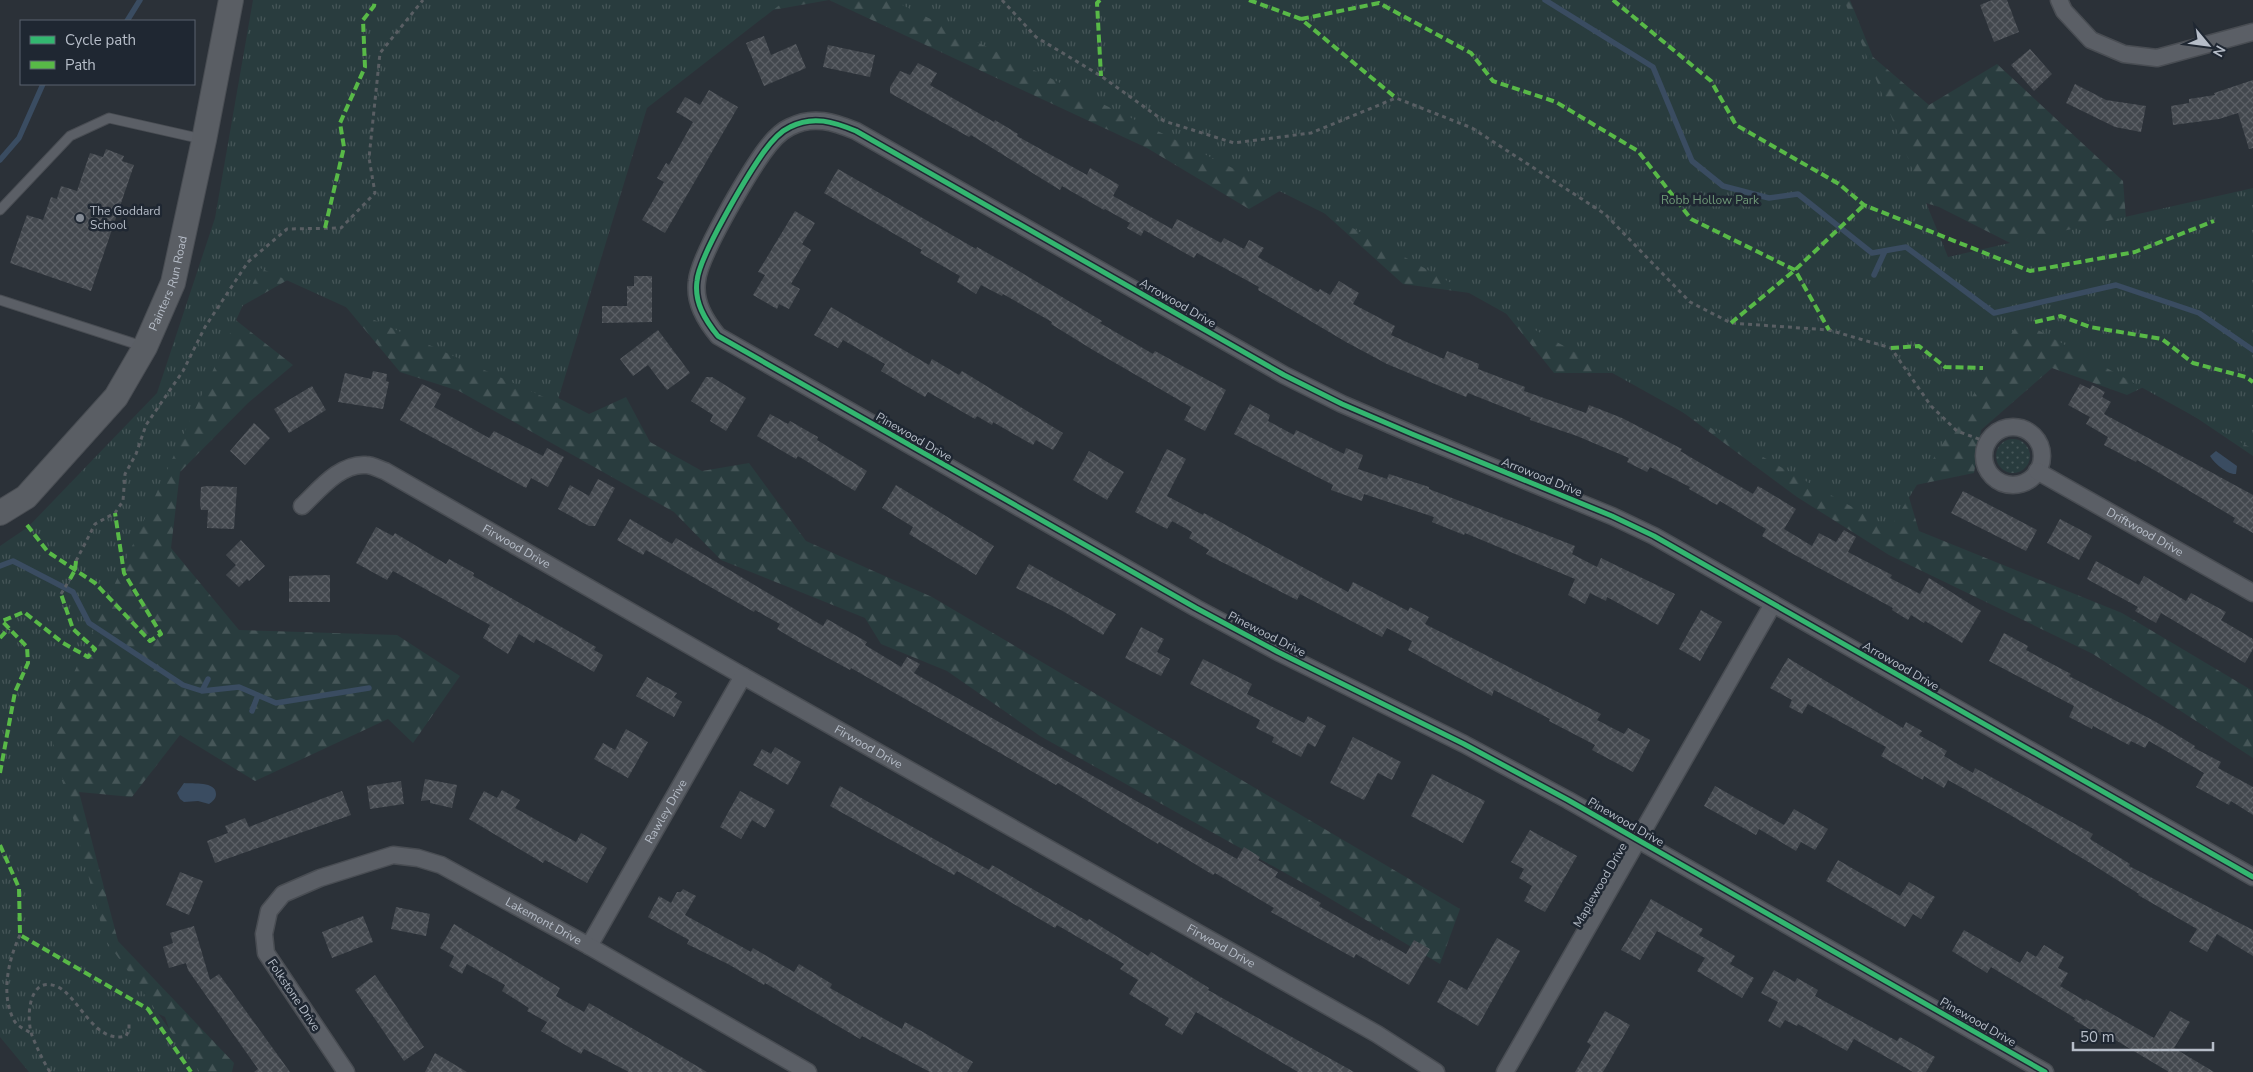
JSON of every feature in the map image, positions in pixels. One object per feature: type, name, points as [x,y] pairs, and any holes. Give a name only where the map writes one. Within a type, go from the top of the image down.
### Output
[{"type":"street","name":"Painters Run Road","points":[[0,513],[26,497],[116,397],[145,347],[173,283],[204,140],[231,0]]},
{"type":"street","points":[[2059,0],[2064,11],[2091,40],[2124,54],[2157,58],[2253,32]]},
{"type":"street","name":"Arrowood Drive","points":[[813,120],[832,121],[856,131],[1284,375],[1326,396],[1412,434],[1612,516],[1654,536],[2253,877]]},
{"type":"street","name":"Pinewood Drive","points":[[813,120],[791,126],[777,136],[763,152],[704,258],[696,280],[698,303],[706,321],[718,336],[1196,608],[1278,652],[1464,744],[2045,1072]]},
{"type":"street","points":[[2018,427],[2028,431],[2036,439],[2041,449],[2042,460],[2037,471],[2030,479],[2021,484],[2000,482],[1986,466],[1984,454],[1987,442],[1995,433],[2006,428],[2018,427]]},
{"type":"street","name":"Firwood Drive","points":[[302,506],[334,477],[349,467],[367,464],[385,470],[743,676],[1377,1034],[1436,1072]]},
{"type":"street","name":"Driftwood Drive","points":[[2037,471],[2253,593]]},
{"type":"street","name":"Maplewood Drive","points":[[1505,1072],[1773,604]]},
{"type":"street","name":"Rawley Drive","points":[[589,946],[743,676]]},
{"type":"street","name":"Lakemont Drive","points":[[269,911],[283,894],[297,888],[393,855],[418,858],[441,865],[589,946],[808,1072]]},
{"type":"street","name":"Folkstone Drive","points":[[269,911],[264,934],[266,953],[346,1072]]},
{"type":"lane","points":[[0,210],[70,136],[109,118],[204,140]]},
{"type":"lane","points":[[0,300],[145,347]]},
{"type":"path","points":[[76,562],[95,524],[115,513],[123,501],[125,474],[136,454],[146,425],[183,371],[204,327],[248,262],[288,229],[342,228],[375,193],[369,158],[380,53],[423,0]]},
{"type":"path","points":[[1002,0],[1036,38],[1101,76],[1164,121],[1234,142],[1311,133],[1396,98],[1472,128],[1604,214],[1690,302],[1731,323],[1829,330],[1891,348],[1931,406],[1957,430],[1987,442]]},
{"type":"path","points":[[61,594],[70,579]]},
{"type":"path","points":[[20,935],[12,951],[5,993],[8,1010],[16,1023],[31,1033]]},
{"type":"path","points":[[50,1072],[31,1033],[28,1013],[30,1000],[37,990],[47,985],[58,987],[92,1023],[108,1034],[120,1038],[126,1036],[129,1030],[128,1023]]},
{"type":"green space","points":[[253,0],[786,0],[647,108],[557,403],[260,268],[49,727],[105,939],[200,1072],[29,1072],[0,1037],[0,546],[28,527],[157,393],[215,218]]},
{"type":"green space","points":[[323,0],[829,0],[705,22],[603,126],[543,390],[589,414],[626,397],[650,442],[702,471],[749,463],[806,541],[932,597],[1460,909],[1440,964],[1319,892],[1040,736],[947,671],[881,644],[865,618],[721,560],[674,512],[459,391],[400,372],[312,266],[228,314],[293,365],[248,403],[180,472],[171,548],[239,630],[397,635],[460,676],[413,743],[388,719],[255,781],[180,735],[132,797],[79,792],[118,941],[234,1063],[232,1072],[184,1072],[165,1017],[0,937],[0,554],[123,456],[326,94]]},
{"type":"green space","name":"Robb Hollow Park","points":[[829,0],[1601,0],[1980,293],[2253,263],[2253,456],[2148,385],[2127,395],[2052,368],[1981,430],[1974,473],[1906,487],[1919,531],[2122,613],[2253,691],[2253,758],[2093,654],[1889,555],[1797,497],[1630,373],[1554,373],[1492,296],[1403,284],[1292,184],[1249,209],[1147,148]]},
{"type":"green space","name":"Robb Hollow Park","points":[[892,0],[1844,0],[1948,257],[2253,188],[2253,449],[2020,320],[1890,528],[1340,221]]},
{"type":"green space","points":[[1625,0],[1850,0],[1873,57],[1929,105],[1997,64],[2123,181],[2127,231],[2028,252],[1939,207],[1792,162]]},
{"type":"green space","points":[[2013,439],[2025,444],[2030,456],[2025,468],[2013,473],[2001,468],[1996,456],[2001,444]]},
{"type":"water","points":[[2216,451],[2237,466],[2236,474],[2225,471],[2212,459],[2210,456]]},
{"type":"water","points":[[184,783],[203,784],[212,787],[216,794],[215,799],[209,804],[198,801],[184,802],[177,793]]},
{"type":"building","points":[[1992,0],[2007,0],[2019,32],[1994,42],[1980,5]]},
{"type":"building","points":[[764,36],[771,55],[796,44],[806,68],[764,86],[746,43]]},
{"type":"building","points":[[828,45],[875,55],[870,77],[823,67]]},
{"type":"building","points":[[2030,49],[2052,74],[2034,91],[2011,65]]},
{"type":"building","points":[[918,63],[937,73],[930,85],[994,122],[995,120],[1018,134],[1017,136],[1087,175],[1090,168],[1119,185],[1113,196],[1172,229],[1177,219],[1221,243],[1224,238],[1244,249],[1249,240],[1264,248],[1258,257],[1318,292],[1320,289],[1330,295],[1339,281],[1359,293],[1353,304],[1395,326],[1391,335],[1444,359],[1447,351],[1479,364],[1478,369],[1525,387],[1524,391],[1586,413],[1589,405],[1622,418],[1682,449],[1680,451],[1753,494],[1758,486],[1796,509],[1784,529],[1812,546],[1819,533],[1836,542],[1844,530],[1856,537],[1848,552],[1892,575],[1890,578],[1920,594],[1929,578],[1981,611],[1962,643],[1911,615],[1908,620],[1892,610],[1893,608],[1762,536],[1766,529],[1720,501],[1717,505],[1689,489],[1690,487],[1650,467],[1647,472],[1627,462],[1629,458],[1577,436],[1530,420],[1531,418],[1468,393],[1466,397],[1387,364],[1258,290],[1259,287],[1197,253],[1194,258],[1144,230],[1141,236],[1127,228],[1130,223],[1062,186],[1060,190],[971,135],[969,137],[890,93],[890,87],[900,71],[910,75]]},
{"type":"building","points":[[2253,80],[2253,148],[2249,149],[2238,113],[2219,119],[2173,125],[2171,106],[2189,103],[2189,99],[2215,95],[2214,93]]},
{"type":"building","points":[[2075,84],[2106,100],[2146,106],[2141,132],[2115,127],[2066,103]]},
{"type":"building","points":[[709,90],[738,107],[665,233],[642,220],[664,182],[657,178],[666,163],[669,165],[693,122],[676,112],[685,97],[700,105]]},
{"type":"building","name":"The Goddard School","points":[[106,149],[124,156],[122,161],[134,165],[91,291],[10,263],[27,215],[43,220],[51,197],[57,199],[61,186],[77,191],[90,153],[103,157]]},
{"type":"building","points":[[838,169],[976,249],[977,247],[1017,270],[1153,354],[1155,351],[1226,390],[1205,431],[1184,420],[1191,407],[1093,350],[1051,324],[1052,322],[1003,294],[1002,296],[981,285],[976,294],[957,282],[960,276],[920,253],[922,250],[824,193]]},
{"type":"building","points":[[795,211],[815,223],[802,244],[811,250],[791,284],[800,289],[789,309],[779,304],[777,309],[753,295],[765,275],[758,272]]},
{"type":"building","points":[[634,276],[652,276],[652,322],[602,323],[602,306],[627,306],[627,286],[634,286]]},
{"type":"building","points":[[831,307],[929,365],[932,359],[959,375],[962,371],[1063,433],[1053,450],[1036,440],[1033,445],[993,422],[992,425],[977,416],[975,419],[928,392],[925,397],[881,371],[885,364],[843,340],[838,348],[814,335]]},
{"type":"building","points":[[658,330],[690,373],[667,390],[648,365],[633,376],[620,359]]},
{"type":"building","points":[[373,371],[387,374],[386,381],[389,382],[383,409],[338,402],[345,373],[371,379]]},
{"type":"building","points":[[706,377],[712,377],[746,398],[726,431],[710,421],[713,415],[691,401]]},
{"type":"building","points":[[422,384],[441,394],[434,407],[489,438],[494,431],[543,456],[547,448],[564,457],[548,487],[531,478],[526,488],[400,420]]},
{"type":"building","points":[[2080,384],[2090,389],[2092,385],[2105,392],[2102,397],[2111,402],[2104,414],[2253,495],[2253,533],[2233,522],[2235,518],[2188,490],[2137,460],[2136,462],[2104,445],[2108,437],[2086,424],[2090,417],[2068,405]]},
{"type":"building","points":[[312,386],[326,410],[289,433],[274,409]]},
{"type":"building","points":[[1250,404],[1270,415],[1268,421],[1294,435],[1296,430],[1344,454],[1346,448],[1363,455],[1358,469],[1387,479],[1389,474],[1429,487],[1429,489],[1575,546],[1572,554],[1597,567],[1601,558],[1675,594],[1658,625],[1607,597],[1606,601],[1590,593],[1585,604],[1568,595],[1575,579],[1465,533],[1464,535],[1432,522],[1434,517],[1364,494],[1362,501],[1331,490],[1333,485],[1234,434]]},
{"type":"building","points":[[770,414],[788,424],[790,421],[818,437],[817,440],[867,471],[855,491],[798,456],[796,459],[757,436]]},
{"type":"building","points":[[254,423],[270,438],[245,465],[230,451]]},
{"type":"building","points":[[1167,449],[1186,459],[1167,496],[1203,515],[1204,513],[1348,592],[1353,582],[1408,611],[1410,607],[1429,617],[1425,624],[1601,714],[1597,720],[1624,734],[1628,728],[1650,740],[1633,772],[1592,750],[1595,745],[1549,721],[1550,719],[1494,690],[1492,696],[1408,650],[1412,641],[1387,628],[1382,637],[1300,594],[1297,600],[1206,554],[1209,550],[1189,538],[1192,532],[1172,521],[1167,529],[1135,512]]},
{"type":"building","points":[[1089,451],[1124,472],[1107,500],[1073,480]]},
{"type":"building","points":[[598,479],[615,488],[595,526],[589,526],[558,509],[570,485],[589,496]]},
{"type":"building","points":[[896,485],[994,546],[976,575],[909,534],[913,527],[882,508]]},
{"type":"building","points":[[201,487],[237,487],[234,529],[207,528],[208,510],[201,510],[200,505]]},
{"type":"building","points":[[1963,491],[2037,530],[2026,551],[1951,513]]},
{"type":"building","points":[[630,519],[672,544],[676,538],[823,626],[827,619],[867,642],[865,645],[901,667],[907,657],[920,664],[914,673],[1237,859],[1244,847],[1260,857],[1258,860],[1278,872],[1275,877],[1321,903],[1319,906],[1380,941],[1381,939],[1406,954],[1414,940],[1430,949],[1409,985],[1356,954],[1354,958],[1271,912],[1274,908],[1215,873],[1213,875],[1159,842],[1158,844],[1058,783],[1056,785],[851,668],[850,670],[797,641],[777,629],[780,624],[755,610],[754,612],[646,550],[643,555],[617,540]]},
{"type":"building","points":[[2060,519],[2092,536],[2079,560],[2047,543]]},
{"type":"building","points":[[376,527],[393,536],[395,533],[446,564],[449,559],[474,573],[473,576],[596,647],[594,650],[603,655],[594,672],[536,639],[534,643],[519,634],[508,654],[483,638],[490,625],[393,571],[387,580],[356,563]]},
{"type":"building","points":[[241,540],[265,566],[249,581],[247,579],[239,587],[226,575],[236,565],[226,555]]},
{"type":"building","points":[[2096,561],[2139,585],[2144,576],[2186,601],[2191,593],[2226,612],[2221,620],[2253,639],[2253,649],[2245,663],[2161,613],[2156,623],[2135,611],[2138,607],[2087,579]]},
{"type":"building","points":[[1029,564],[1116,614],[1103,635],[1061,610],[1016,588]]},
{"type":"building","points":[[330,575],[330,602],[289,602],[289,576]]},
{"type":"building","points":[[1701,610],[1722,622],[1700,661],[1679,649]]},
{"type":"building","points":[[1141,627],[1164,639],[1157,652],[1170,659],[1161,676],[1125,658]]},
{"type":"building","points":[[2004,633],[2028,646],[2026,650],[2071,674],[2069,676],[2156,722],[2195,746],[2194,748],[2221,762],[2218,768],[2253,787],[2253,815],[2231,801],[2229,805],[2196,787],[2204,773],[2149,741],[2145,748],[2131,741],[2129,745],[2093,726],[2092,729],[2069,717],[2074,706],[1989,661]]},
{"type":"building","points":[[1788,658],[1903,728],[1906,722],[1922,731],[1919,735],[1947,751],[1944,756],[1973,773],[1975,768],[2093,834],[2090,839],[2130,864],[2129,866],[2253,930],[2253,956],[2217,934],[2207,952],[2189,942],[2197,929],[2138,895],[2095,866],[2007,813],[1948,780],[1944,788],[1924,776],[1923,780],[1881,756],[1886,747],[1808,704],[1802,714],[1789,707],[1792,700],[1770,688]]},
{"type":"building","points":[[1203,659],[1252,684],[1247,694],[1304,723],[1308,716],[1326,726],[1315,747],[1308,743],[1301,757],[1272,742],[1274,737],[1256,728],[1260,720],[1190,684]]},
{"type":"building","points":[[647,677],[677,693],[674,697],[682,702],[674,717],[636,696]]},
{"type":"building","points":[[626,729],[648,742],[628,778],[594,759],[603,743],[615,750]]},
{"type":"building","points":[[1353,737],[1401,762],[1392,780],[1378,773],[1364,800],[1330,783]]},
{"type":"building","points":[[775,747],[801,762],[788,785],[753,765],[762,749],[771,754]]},
{"type":"building","points":[[1432,774],[1485,801],[1463,843],[1411,816]]},
{"type":"building","points":[[425,779],[457,785],[452,808],[430,803],[430,800],[421,801]]},
{"type":"building","points":[[401,781],[404,804],[370,809],[367,786]]},
{"type":"building","points":[[840,786],[989,870],[992,865],[1087,921],[1089,919],[1148,956],[1151,952],[1209,988],[1208,990],[1354,1072],[1298,1072],[1196,1012],[1182,1035],[1165,1025],[1169,1018],[1129,994],[1138,980],[1120,969],[1124,964],[1057,925],[1055,928],[957,871],[954,875],[830,806]]},
{"type":"building","points":[[1715,786],[1784,825],[1794,809],[1828,829],[1815,850],[1801,842],[1796,851],[1759,829],[1756,835],[1704,806]]},
{"type":"building","points":[[502,790],[520,800],[515,808],[576,842],[581,833],[607,848],[587,883],[545,860],[543,863],[469,819],[484,791],[497,798]]},
{"type":"building","points":[[342,791],[351,815],[215,863],[207,841],[228,833],[225,826],[245,818],[249,827]]},
{"type":"building","points":[[740,791],[775,810],[765,828],[752,820],[741,839],[720,827]]},
{"type":"building","points":[[1530,830],[1577,856],[1545,912],[1524,901],[1532,886],[1519,878],[1524,869],[1511,862]]},
{"type":"building","points":[[1838,860],[1900,896],[1909,882],[1935,897],[1921,919],[1913,914],[1905,927],[1826,881]]},
{"type":"building","points":[[180,872],[203,881],[189,915],[166,905]]},
{"type":"building","points":[[683,889],[696,896],[685,915],[751,952],[753,948],[794,972],[799,964],[832,984],[830,988],[902,1029],[905,1022],[923,1032],[973,1062],[967,1072],[930,1072],[862,1036],[860,1039],[765,983],[764,985],[728,964],[687,944],[689,940],[648,917],[659,896],[671,903],[677,892],[681,892]]},
{"type":"building","points":[[1651,899],[1703,929],[1699,935],[1735,956],[1730,964],[1754,978],[1742,998],[1697,971],[1705,958],[1657,931],[1640,960],[1621,950]]},
{"type":"building","points":[[396,907],[430,914],[426,936],[391,929]]},
{"type":"building","points":[[363,916],[373,942],[332,958],[322,932]]},
{"type":"building","points":[[454,924],[560,988],[556,996],[584,1012],[589,1003],[707,1072],[629,1072],[584,1049],[581,1054],[541,1031],[547,1022],[527,1011],[529,1008],[502,991],[505,985],[467,964],[462,974],[449,966],[454,956],[440,948]]},
{"type":"building","points":[[194,926],[210,980],[219,974],[290,1072],[254,1072],[258,1069],[188,970],[186,963],[169,968],[163,947],[173,943],[170,933]]},
{"type":"building","points":[[1964,930],[2020,963],[2027,951],[2036,957],[2044,945],[2064,957],[2058,968],[2068,973],[2060,986],[2154,1038],[2170,1011],[2190,1022],[2174,1048],[2214,1072],[2169,1072],[2112,1038],[2110,1041],[2074,1020],[2075,1018],[1991,967],[1987,973],[1952,951]]},
{"type":"building","points":[[1497,938],[1520,951],[1478,1026],[1437,1002],[1449,980],[1467,990]]},
{"type":"building","points":[[1774,970],[1795,982],[1797,978],[1818,990],[1815,996],[1897,1041],[1900,1037],[1935,1057],[1926,1072],[1913,1072],[1854,1039],[1847,1051],[1798,1024],[1797,1026],[1785,1020],[1780,1028],[1768,1021],[1778,1002],[1761,993]]},
{"type":"building","points":[[375,975],[424,1047],[404,1061],[355,990]]},
{"type":"building","points":[[1605,1011],[1630,1025],[1603,1072],[1575,1072],[1591,1045],[1587,1042]]},
{"type":"building","points":[[435,1053],[467,1072],[425,1072]]},
{"type":"waterway","points":[[128,20],[140,0]]},
{"type":"waterway","points":[[1545,0],[1653,67],[1692,161],[1723,186],[1769,198],[1798,194],[1872,253],[1906,247],[1994,313],[2116,285],[2199,313],[2253,350]]},
{"type":"waterway","points":[[0,160],[19,138],[43,85]]},
{"type":"waterway","points":[[1874,275],[1885,251]]},
{"type":"waterway","points":[[0,566],[13,561],[73,592],[89,623],[183,685],[202,691],[239,687],[276,703],[369,688]]},
{"type":"waterway","points":[[202,691],[208,679]]},
{"type":"waterway","points":[[252,711],[258,695]]},
{"type":"marked path","points":[[325,228],[344,147],[340,123],[365,67],[363,20],[374,6],[375,0]]},
{"type":"marked path","points":[[1100,0],[1097,3],[1101,76]]},
{"type":"marked path","points":[[1249,0],[1301,19],[1396,98]]},
{"type":"marked path","points":[[1613,0],[1711,81],[1736,125],[1839,184],[1864,205],[2030,271],[2135,252],[2214,221]]},
{"type":"marked path","points":[[1301,19],[1379,3],[1471,53],[1493,81],[1556,102],[1638,151],[1691,219],[1795,270],[1829,330]]},
{"type":"marked path","points":[[1731,323],[1795,270],[1864,205]]},
{"type":"marked path","points":[[2035,322],[2061,316],[2090,327],[2162,339],[2193,363],[2246,377],[2253,382]]},
{"type":"marked path","points":[[1891,348],[1919,346],[1945,367],[1983,368]]},
{"type":"marked path","points":[[27,525],[48,552],[95,583],[150,641],[161,634],[124,573],[115,513]]},
{"type":"marked path","points":[[70,579],[75,570],[76,561]]},
{"type":"marked path","points":[[0,773],[15,692],[28,663],[27,647],[2,621],[24,612],[63,643],[88,657],[95,649],[73,629],[61,594]]},
{"type":"marked path","points":[[0,638],[9,628]]},
{"type":"marked path","points":[[0,845],[19,888],[20,935],[148,1009],[191,1072]]},
{"type":"cycle path","points":[[2045,1072],[1568,800],[1464,744],[1278,652],[1196,608],[718,336],[705,317],[697,296],[697,281],[700,269],[725,216],[766,149],[786,129],[807,121],[823,121],[856,131],[1284,375],[1342,404],[1612,516],[1654,536],[2253,877]]},
{"type":"place","name":"The Goddard School","points":[[80,218]]}]
